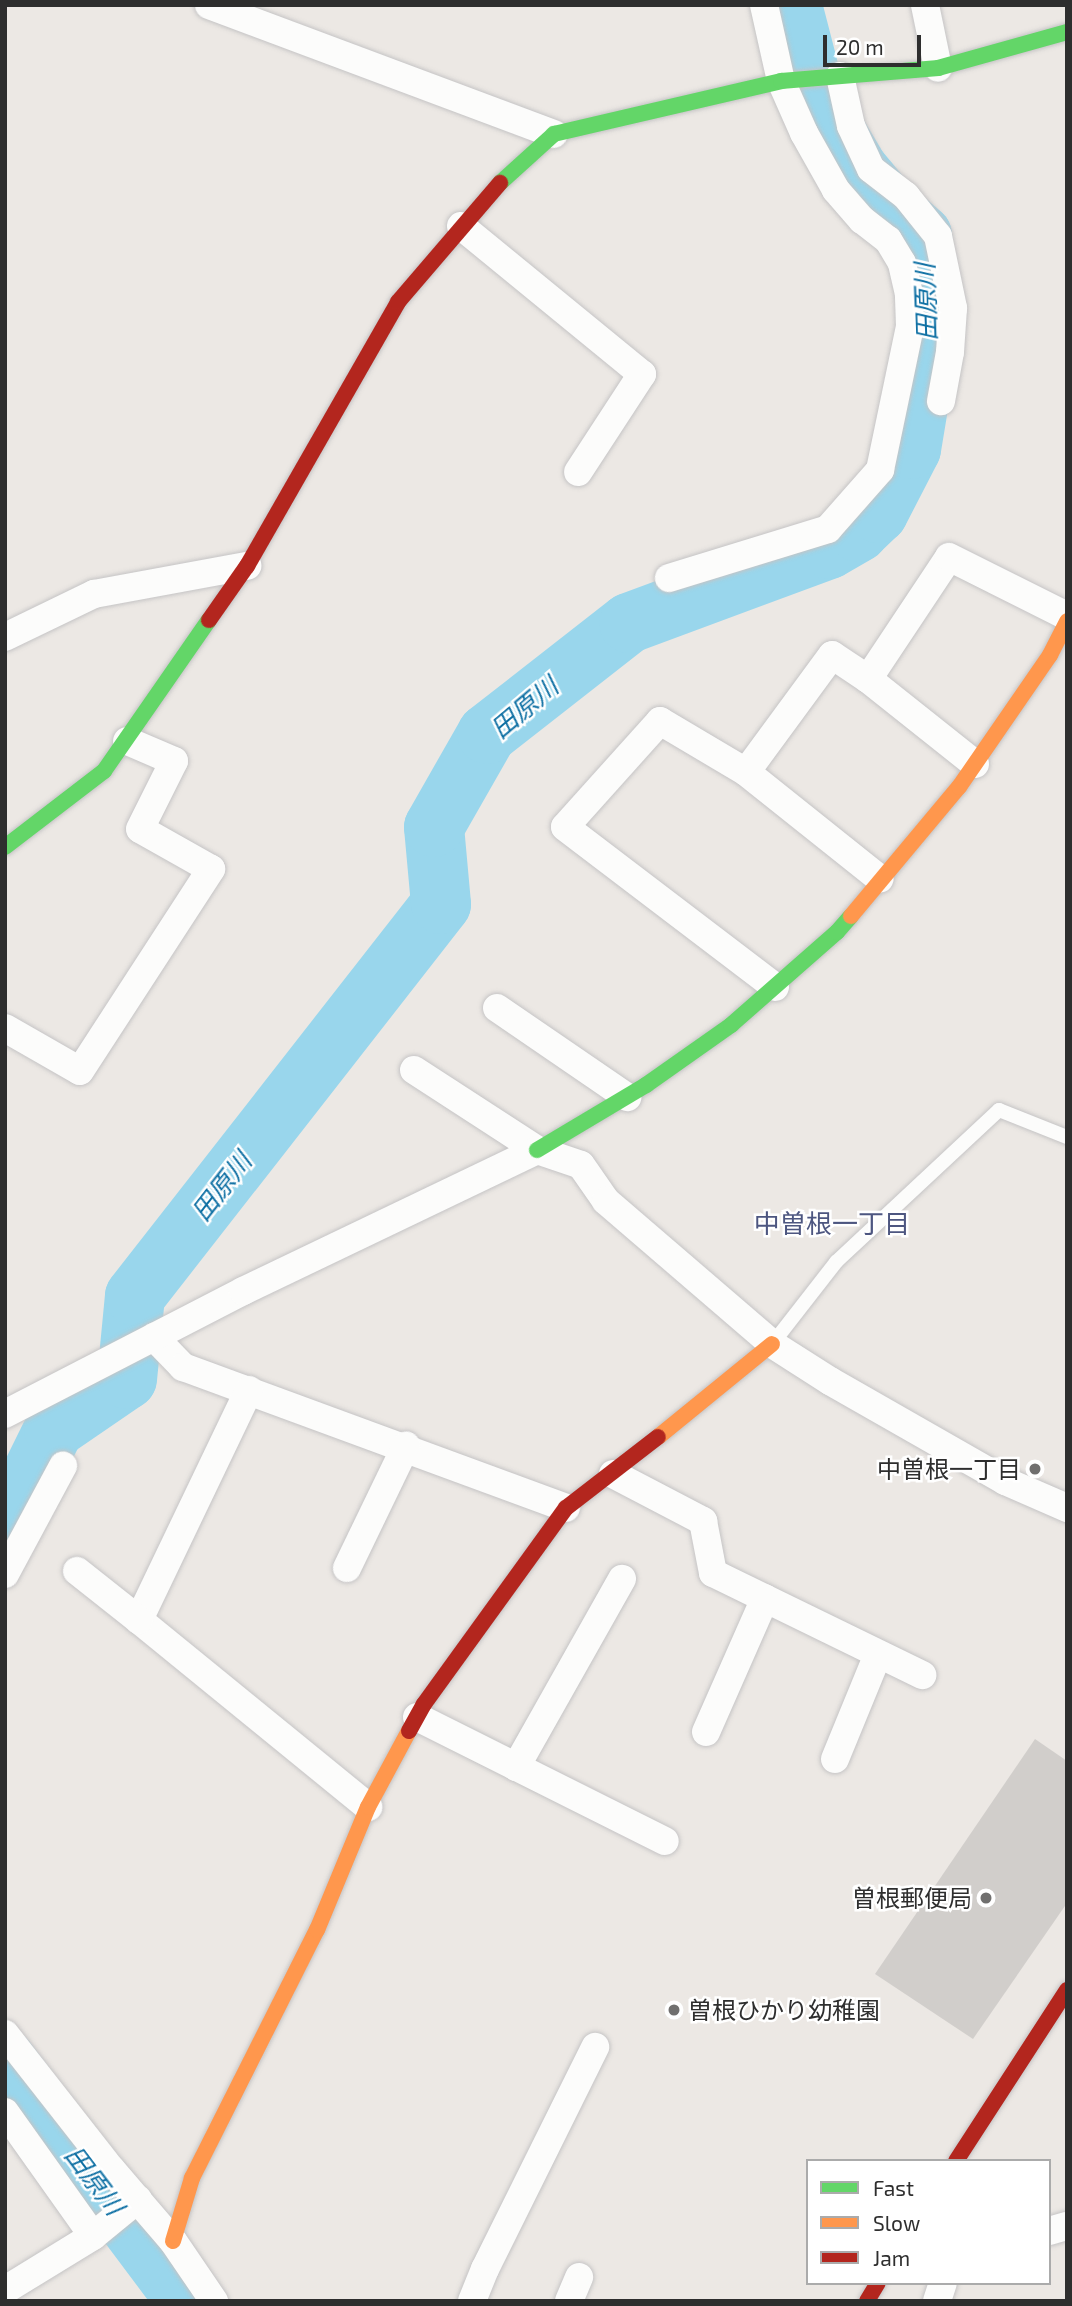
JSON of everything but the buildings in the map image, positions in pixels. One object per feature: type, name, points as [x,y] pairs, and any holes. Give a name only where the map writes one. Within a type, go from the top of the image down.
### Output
[{"type":"street","points":[[209,5],[554,134]]},
{"type":"street","points":[[669,578],[828,529],[880,470],[890,433],[910,326],[909,294],[902,263],[888,240],[862,220],[836,190],[804,133],[780,82],[764,5]]},
{"type":"street","points":[[925,5],[938,68]]},
{"type":"street","points":[[5,847],[104,771],[247,566],[397,302],[485,197],[554,134],[780,82],[938,68],[1067,32]]},
{"type":"street","points":[[840,76],[851,127],[871,169],[906,196],[938,236],[953,309],[950,352],[941,401]]},
{"type":"street","points":[[461,226],[642,374],[578,472]]},
{"type":"street","points":[[869,679],[949,557],[1067,616]]},
{"type":"street","points":[[5,637],[94,594],[247,566]]},
{"type":"street","points":[[5,1414],[154,1337],[537,1150],[627,1097],[731,1025],[838,932],[880,878],[959,788],[1050,655],[1067,621]]},
{"type":"street","points":[[746,772],[832,655],[869,679],[975,764]]},
{"type":"street","points":[[775,987],[565,827],[660,720],[746,772],[880,878]]},
{"type":"street","points":[[5,1028],[80,1071],[211,870],[140,829],[174,761],[127,741]]},
{"type":"street","points":[[497,1008],[627,1097]]},
{"type":"street","points":[[414,1070],[537,1150],[581,1166],[606,1201],[772,1344],[830,1381],[1004,1481],[1067,1508]]},
{"type":"street","points":[[154,1337],[183,1367],[406,1446],[566,1508]]},
{"type":"street","points":[[173,2241],[192,2178],[317,1930],[368,1807],[417,1717],[566,1508],[613,1474],[772,1344]]},
{"type":"street","points":[[139,1620],[249,1390]]},
{"type":"street","points":[[347,1568],[406,1446]]},
{"type":"street","points":[[5,1574],[63,1466]]},
{"type":"street","points":[[613,1474],[703,1521],[713,1573],[922,1675]]},
{"type":"street","points":[[77,1572],[368,1807]]},
{"type":"street","points":[[516,1767],[622,1579]]},
{"type":"street","points":[[706,1732],[765,1598]]},
{"type":"street","points":[[835,1759],[878,1654]]},
{"type":"street","points":[[417,1717],[664,1841]]},
{"type":"street","points":[[957,2159],[1067,1990]]},
{"type":"street","points":[[5,2034],[173,2241],[214,2301]]},
{"type":"street","points":[[472,2301],[485,2269],[595,2047]]},
{"type":"street","points":[[5,2112],[93,2236]]},
{"type":"street","points":[[5,2290],[93,2236],[138,2199]]},
{"type":"street","points":[[867,2301],[877,2285]]},
{"type":"lane","points":[[772,1344],[836,1262],[999,1110],[1067,1137]]},
{"type":"waterway","name":"田原川","points":[[5,1528],[54,1429],[127,1379],[135,1296],[441,904],[434,827],[487,734],[629,623],[829,549],[858,532],[878,513],[911,449],[930,334],[922,235],[888,205],[858,169],[816,98],[792,5]]},
{"type":"waterway","name":"田原川","points":[[5,2059],[186,2301]]},
{"type":"traffic: fast","points":[[500,183],[554,134],[781,81],[938,68],[1067,32]]},
{"type":"traffic: fast","points":[[5,847],[104,771],[209,620]]},
{"type":"traffic: fast","points":[[537,1150],[646,1085],[731,1025],[837,932],[851,916]]},
{"type":"traffic: slow","points":[[851,916],[959,787],[1050,655],[1067,621]]},
{"type":"traffic: slow","points":[[658,1437],[772,1344]]},
{"type":"traffic: slow","points":[[173,2241],[192,2178],[317,1930],[368,1807],[409,1731]]},
{"type":"traffic: jam","points":[[209,620],[247,566],[398,302],[500,183]]},
{"type":"traffic: jam","points":[[409,1731],[424,1704],[566,1508],[658,1437]]},
{"type":"traffic: jam","points":[[957,2159],[1067,1990]]},
{"type":"traffic: jam","points":[[867,2301],[877,2285]]},
{"type":"place","name":"中曽根一丁目","points":[[1035,1469]]},
{"type":"place","name":"曽根郵便局","points":[[986,1898]]},
{"type":"place","name":"曽根ひかり幼稚園","points":[[674,2010]]},
{"type":"district","name":"中曽根一丁目","points":[[832,1223]]}]
